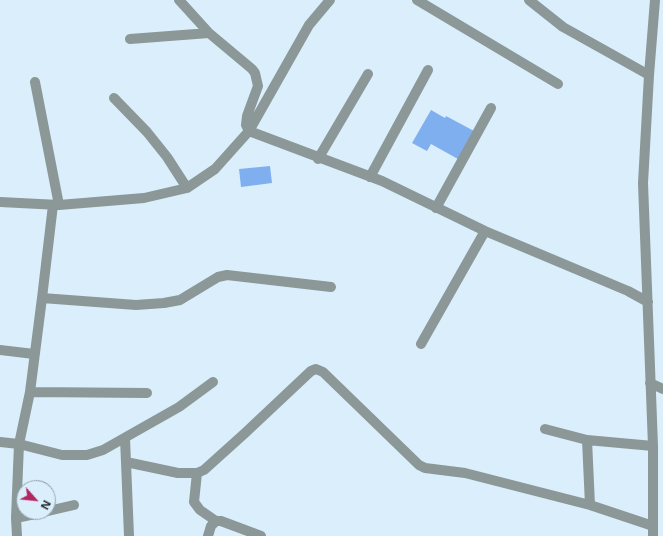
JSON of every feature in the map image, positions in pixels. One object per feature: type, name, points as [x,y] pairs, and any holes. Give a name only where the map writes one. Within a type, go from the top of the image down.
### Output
[{"type":"street","points":[[179,0],[209,33],[252,69],[258,86],[246,122],[249,131],[318,159],[370,177],[485,231],[628,291],[648,302]]},
{"type":"street","points":[[0,202],[56,205],[144,198],[187,188],[215,169],[249,131],[309,25],[330,0]]},
{"type":"street","points":[[417,0],[558,84]]},
{"type":"street","points":[[529,0],[563,27],[649,75]]},
{"type":"street","points":[[126,462],[178,473],[197,473],[204,470],[311,371],[316,369],[326,375],[419,465],[436,470],[465,473],[590,505],[653,531],[653,446],[643,183],[655,0]]},
{"type":"street","points":[[130,39],[209,33]]},
{"type":"street","points":[[370,177],[428,70]]},
{"type":"street","points":[[318,159],[368,74]]},
{"type":"street","points":[[18,480],[19,444],[30,392],[34,354],[56,205],[35,82]]},
{"type":"street","points":[[114,98],[147,132],[187,188]]},
{"type":"street","points":[[436,208],[491,108]]},
{"type":"street","points":[[421,344],[485,231]]},
{"type":"street","points":[[42,298],[136,305],[164,304],[180,300],[218,277],[227,275],[331,287]]},
{"type":"street","points":[[0,350],[34,354]]},
{"type":"street","points":[[0,442],[19,444],[62,455],[87,455],[103,450],[179,407],[214,382]]},
{"type":"street","points":[[650,383],[663,389]]},
{"type":"street","points":[[30,392],[147,393]]},
{"type":"street","points":[[544,429],[587,440],[653,446]]},
{"type":"street","points":[[125,438],[129,536]]},
{"type":"street","points":[[587,440],[590,505]]},
{"type":"street","points":[[197,473],[194,502],[200,510],[216,522]]},
{"type":"street","points":[[56,509],[74,505]]},
{"type":"street","points":[[16,520],[17,536]]},
{"type":"street","points":[[208,536],[211,526],[216,522],[226,521],[261,536]]},
{"type":"building","points":[[431,110],[474,131],[458,159],[431,144],[427,151],[412,143]]},
{"type":"building","points":[[270,166],[272,183],[241,187],[239,169]]}]
